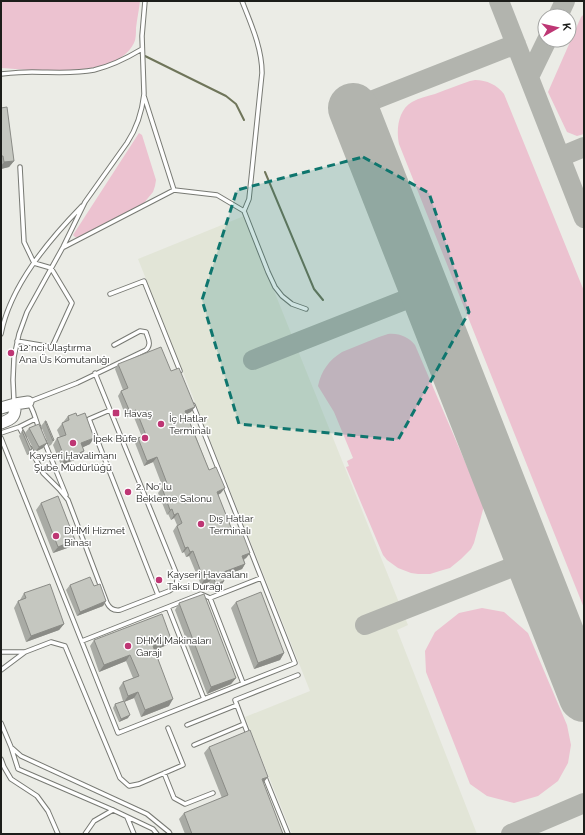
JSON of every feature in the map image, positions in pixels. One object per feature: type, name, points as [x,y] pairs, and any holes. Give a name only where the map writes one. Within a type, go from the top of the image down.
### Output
[{"type":"main road","points":[[1,408],[28,402]]},
{"type":"main road","points":[[1,423],[8,421],[12,417],[15,412],[15,404]]},
{"type":"lane","points":[[1,334],[8,310],[34,263],[62,226],[85,202],[132,135],[139,119],[144,94],[142,36],[145,1]]},
{"type":"lane","points":[[242,1],[259,47],[262,68],[249,199],[244,211]]},
{"type":"lane","points":[[1,74],[30,72],[80,72],[105,66],[121,60],[142,49]]},
{"type":"lane","points":[[144,94],[174,190]]},
{"type":"lane","points":[[17,341],[52,347],[72,303],[51,268],[34,263],[24,242],[20,167]]},
{"type":"lane","points":[[63,247],[174,190],[217,194],[244,211],[264,263],[275,287],[282,296],[299,306],[306,308]]},
{"type":"lane","points":[[15,404],[13,368],[17,341],[22,323],[63,247],[85,202]]},
{"type":"lane","points":[[110,294],[144,280],[182,377]]},
{"type":"lane","points":[[95,373],[177,575],[177,582],[174,588],[120,610],[110,608],[107,603],[68,500],[35,419],[33,409],[28,402],[77,383],[95,373],[146,350],[149,347],[150,342],[146,332],[140,331],[114,345]]},
{"type":"lane","points":[[1,438],[118,733],[295,663],[191,399]]},
{"type":"lane","points":[[110,410],[89,419],[158,595]]},
{"type":"lane","points":[[1,433],[19,427],[35,419]]},
{"type":"lane","points":[[19,427],[26,440]]},
{"type":"lane","points":[[29,447],[43,473],[68,500]]},
{"type":"lane","points":[[210,598],[261,578]]},
{"type":"lane","points":[[82,641],[201,594],[210,598],[243,683]]},
{"type":"lane","points":[[168,607],[204,699]]},
{"type":"lane","points":[[1,670],[25,652],[51,642],[65,646],[120,778],[129,786],[139,784],[183,765],[168,728]]},
{"type":"lane","points":[[1,652],[25,652]]},
{"type":"lane","points":[[250,739],[235,700],[298,675]]},
{"type":"lane","points":[[187,725],[237,705]]},
{"type":"lane","points":[[1,722],[18,769],[113,810],[152,829],[157,834]]},
{"type":"lane","points":[[194,745],[244,724]]},
{"type":"lane","points":[[11,747],[21,756],[148,814],[170,834]]},
{"type":"lane","points":[[1,759],[11,779],[36,796],[48,811],[58,834]]},
{"type":"lane","points":[[262,768],[288,834]]},
{"type":"lane","points":[[164,773],[174,798],[185,804],[213,793]]},
{"type":"lane","points":[[85,834],[94,821],[113,810]]},
{"type":"lane","points":[[127,817],[134,834]]},
{"type":"highlighted area","points":[[363,157],[429,193],[469,312],[398,440],[239,424],[202,300],[237,190]]},
{"type":"shaded area","points":[[1,1],[140,1],[135,41],[124,55],[110,63],[93,68],[53,71],[1,68]]},
{"type":"shaded area","points":[[584,14],[584,134],[577,136],[567,132],[548,92],[567,48],[577,48],[577,26]]},
{"type":"shaded area","points":[[475,80],[484,81],[491,84],[504,94],[584,291],[584,608],[399,144],[399,121],[407,106],[418,99]]},
{"type":"shaded area","points":[[139,133],[142,135],[156,180],[153,192],[143,204],[78,238],[75,237],[73,235]]},
{"type":"shaded area","points":[[244,216],[408,625],[397,630],[477,834],[292,834],[245,717],[310,691],[138,259]]},
{"type":"shaded area","points":[[388,334],[403,336],[415,345],[484,506],[471,549],[450,568],[430,574],[411,573],[398,568],[383,555],[346,467],[349,466],[347,461],[353,458],[334,412],[318,386],[323,371],[329,362],[337,355]]},
{"type":"shaded area","points":[[482,608],[504,612],[528,633],[567,725],[571,745],[568,763],[558,781],[538,796],[514,803],[487,796],[470,784],[426,672],[425,651],[435,632],[459,613]]},
{"type":"building","points":[[7,107],[14,161],[4,162],[3,156],[1,156],[1,108]]},
{"type":"building","points":[[161,347],[171,371],[179,368],[195,407],[185,411],[209,470],[216,467],[225,488],[217,492],[234,535],[242,532],[250,553],[242,556],[245,564],[221,573],[224,581],[216,584],[213,577],[204,580],[193,551],[190,552],[188,547],[185,548],[177,526],[182,523],[178,513],[174,515],[172,509],[170,510],[162,488],[168,486],[157,457],[147,461],[138,438],[146,435],[136,410],[130,412],[121,391],[128,388],[118,364]]},
{"type":"building","name":"Kayseri Havalimanı Şube Müdürlüğü","points":[[76,413],[77,416],[85,413],[94,438],[81,443],[84,451],[65,459],[57,438],[66,435],[62,423],[69,420],[68,416]]},
{"type":"building","points":[[45,421],[54,440],[53,441]]},
{"type":"building","points":[[39,424],[47,443],[39,447],[29,428]]},
{"type":"building","points":[[23,430],[32,449],[30,450],[22,431]]},
{"type":"building","points":[[58,496],[75,540],[58,547],[41,503]]},
{"type":"building","points":[[90,577],[94,586],[100,584],[106,601],[80,612],[70,585]]},
{"type":"building","points":[[50,584],[64,624],[31,636],[18,601],[26,598],[24,593]]},
{"type":"building","points":[[261,592],[284,653],[258,663],[236,602]]},
{"type":"building","points":[[204,594],[236,678],[211,687],[179,603]]},
{"type":"building","points":[[162,614],[171,639],[153,646],[173,699],[145,710],[138,692],[128,696],[123,682],[139,676],[130,655],[104,665],[94,640]]},
{"type":"building","points":[[124,701],[130,715],[121,719],[115,704]]},
{"type":"building","points":[[250,730],[268,777],[262,779],[283,834],[192,834],[184,813],[228,795],[209,747]]},
{"type":"waterway","points":[[145,56],[226,96],[236,104],[244,120]]},
{"type":"waterway","points":[[265,172],[314,289],[323,300]]},
{"type":"taxiway","points":[[499,1],[584,218]]},
{"type":"taxiway","points":[[562,8],[565,1]]},
{"type":"taxiway","points":[[353,108],[516,44]]},
{"type":"taxiway","points":[[529,77],[543,48]]},
{"type":"taxiway","points":[[560,157],[584,147]]},
{"type":"taxiway","points":[[253,360],[425,292]]},
{"type":"taxiway","points":[[365,625],[530,560]]},
{"type":"taxiway","points":[[511,834],[584,803]]},
{"type":"runway","points":[[353,108],[584,697]]},
{"type":"place","name":"12 nci Ulaştırma Ana Üs Komutanlığı","points":[[11,353]]},
{"type":"place","name":"Havaş","points":[[116,413]]},
{"type":"place","name":"İç Hatlar Terminalı","points":[[161,424]]},
{"type":"place","name":"İpek Büfe","points":[[145,438]]},
{"type":"place","name":"Kayseri Havalimanı Şube Müdürlüğü","points":[[73,443]]},
{"type":"place","name":"2. No' lu Bekleme Salonu","points":[[128,492]]},
{"type":"place","name":"Dış Hatlar Terminalı","points":[[201,524]]},
{"type":"place","name":"DHMİ Hizmet Binası","points":[[56,536]]},
{"type":"place","name":"Kayseri Havaalanı Taksi Durağı","points":[[159,580]]},
{"type":"place","name":"DHMİ Makinaları Garajı","points":[[128,646]]}]
